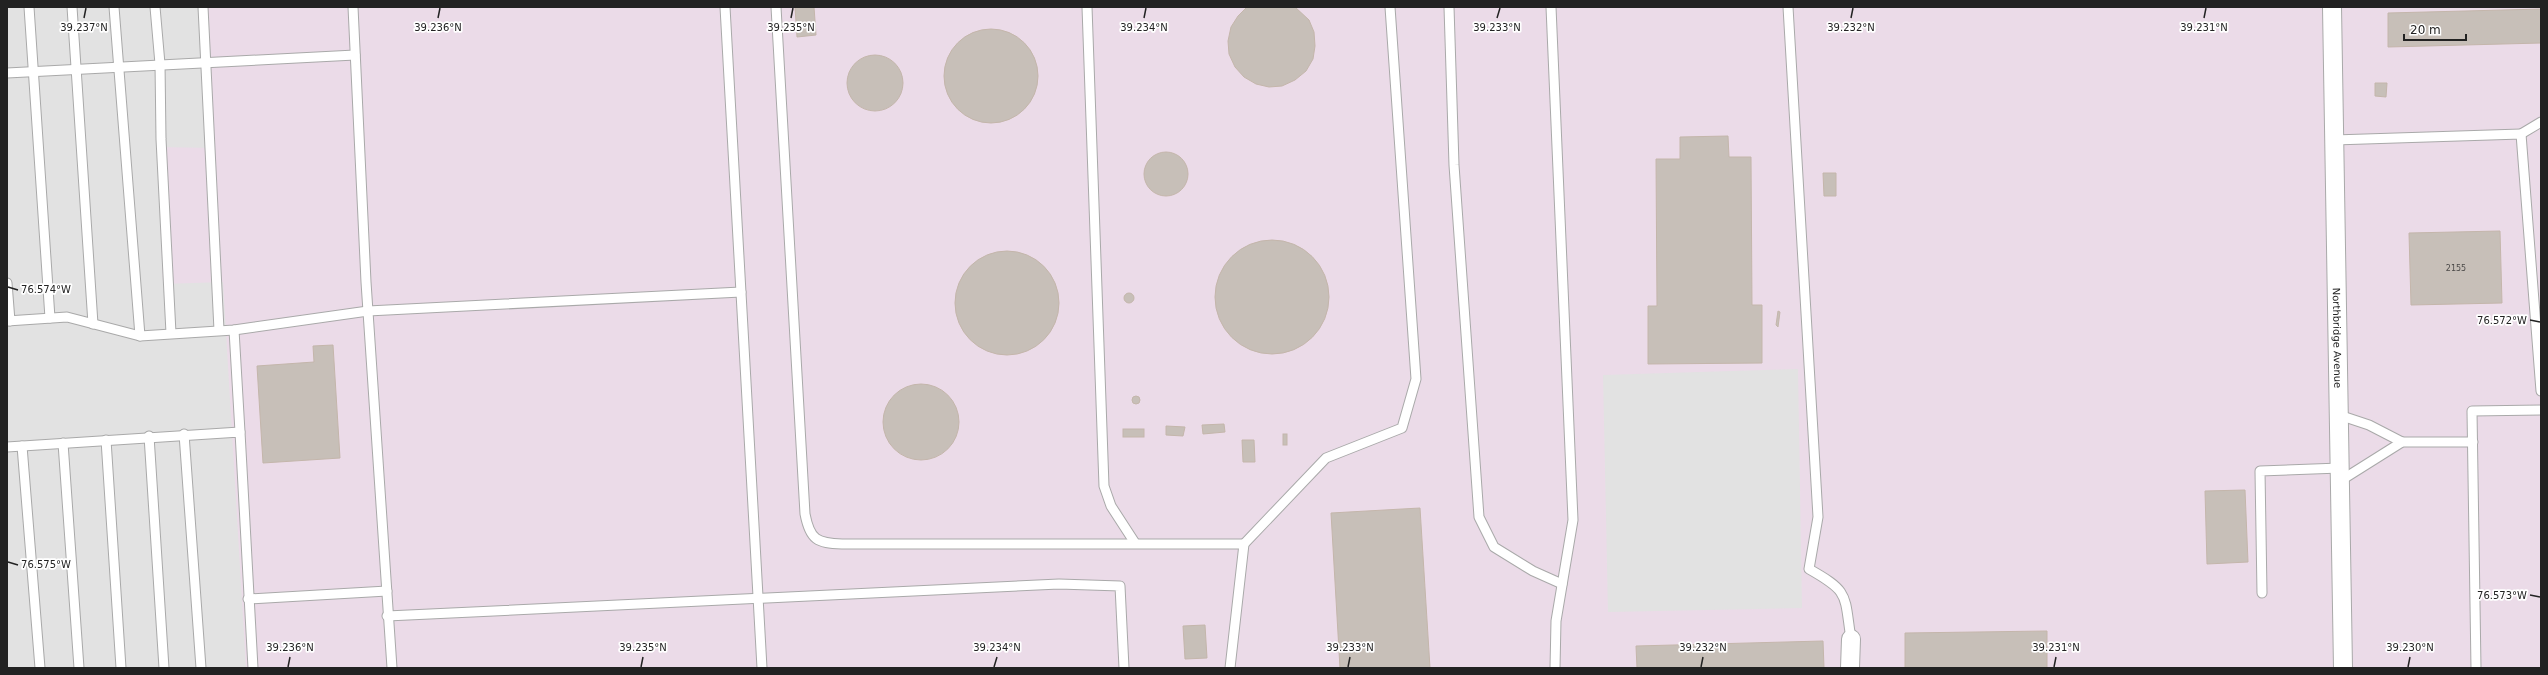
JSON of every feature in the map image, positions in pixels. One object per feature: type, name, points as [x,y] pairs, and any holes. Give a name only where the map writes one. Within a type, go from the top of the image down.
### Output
[{"type":"street","name":"Northbridge Avenue","points":[[2332,7],[2343,668]]},
{"type":"street","points":[[1850,639],[1850,668]]},
{"type":"lane","points":[[29,7],[32,72],[50,318]]},
{"type":"lane","points":[[72,7],[93,324]]},
{"type":"lane","points":[[114,7],[140,336]]},
{"type":"lane","points":[[155,7],[160,64],[161,139],[171,333]]},
{"type":"lane","points":[[203,7],[219,330]]},
{"type":"lane","points":[[353,7],[368,311],[387,591],[387,616],[392,668]]},
{"type":"lane","points":[[724,7],[762,668]]},
{"type":"lane","points":[[776,7],[805,506],[808,530],[816,540],[825,543],[842,544],[1244,544]]},
{"type":"lane","points":[[1087,7],[1104,486],[1111,506],[1135,543]]},
{"type":"lane","points":[[1230,668],[1244,544],[1326,458],[1402,428],[1416,379],[1390,7]]},
{"type":"lane","points":[[1449,7],[1454,165],[1479,517],[1494,547],[1533,572],[1562,584]]},
{"type":"lane","points":[[1551,7],[1573,520],[1556,621],[1555,668]]},
{"type":"lane","points":[[1788,7],[1818,517],[1809,569],[1839,588],[1845,597],[1850,639]]},
{"type":"lane","points":[[7,73],[206,61],[356,55]]},
{"type":"lane","points":[[2334,140],[2521,134],[2541,122]]},
{"type":"lane","points":[[2521,134],[2541,391]]},
{"type":"lane","points":[[7,284],[8,321],[67,317],[140,336],[234,330],[368,311],[741,292]]},
{"type":"lane","points":[[234,330],[253,668]]},
{"type":"lane","points":[[2476,668],[2472,411],[2541,410]]},
{"type":"lane","points":[[2339,415],[2369,425],[2402,442],[2473,442]]},
{"type":"lane","points":[[7,447],[149,436],[240,432]]},
{"type":"lane","points":[[184,434],[201,668]]},
{"type":"lane","points":[[149,436],[164,668]]},
{"type":"lane","points":[[106,440],[121,668]]},
{"type":"lane","points":[[2262,593],[2260,471],[2340,474],[2402,442]]},
{"type":"lane","points":[[63,443],[79,668]]},
{"type":"lane","points":[[22,446],[40,668]]},
{"type":"lane","points":[[387,616],[758,597],[1060,584],[1120,586],[1124,668]]},
{"type":"lane","points":[[248,600],[387,591]]},
{"type":"shaded area","points":[[7,7],[2541,7],[2541,668],[7,668]]},
{"type":"shaded area","points":[[7,7],[206,7],[209,18],[214,148],[157,147],[163,284],[223,282],[246,668],[7,668]]},
{"type":"shaded area","points":[[1798,369],[1802,608],[1608,612],[1603,375]]},
{"type":"building","points":[[795,7],[814,7],[816,35],[797,37]]},
{"type":"building","points":[[1247,7],[1295,7],[1309,20],[1314,32],[1315,46],[1313,59],[1306,71],[1295,80],[1282,86],[1269,87],[1256,84],[1244,77],[1235,67],[1229,54],[1228,41],[1231,27],[1238,16]]},
{"type":"building","points":[[2541,9],[2541,43],[2388,47],[2388,13]]},
{"type":"building","points":[[991,29],[1009,33],[1024,43],[1034,58],[1038,76],[1034,94],[1024,109],[1009,119],[991,123],[973,119],[958,109],[948,94],[944,76],[948,58],[958,43],[973,33]]},
{"type":"building","points":[[875,55],[886,57],[895,63],[901,72],[903,83],[901,94],[895,103],[886,109],[875,111],[864,109],[855,103],[849,94],[847,83],[849,72],[855,63],[864,57]]},
{"type":"building","points":[[2375,83],[2387,83],[2386,97],[2375,96]]},
{"type":"building","points":[[1728,136],[1729,157],[1751,157],[1752,305],[1762,305],[1762,363],[1648,364],[1648,306],[1657,306],[1656,159],[1680,159],[1680,137]]},
{"type":"building","points":[[1166,152],[1178,156],[1184,162],[1188,174],[1184,186],[1178,192],[1166,196],[1154,192],[1148,186],[1144,174],[1148,162],[1154,156]]},
{"type":"building","points":[[1823,173],[1836,173],[1836,196],[1824,196]]},
{"type":"building","points":[[2500,231],[2502,303],[2411,305],[2409,233]]},
{"type":"building","points":[[1272,240],[1283,241],[1294,245],[1304,250],[1312,257],[1319,265],[1324,275],[1328,286],[1328,308],[1324,319],[1319,329],[1312,337],[1304,344],[1294,349],[1283,353],[1272,354],[1261,353],[1250,349],[1240,344],[1232,337],[1225,329],[1220,319],[1216,308],[1215,297],[1216,286],[1220,275],[1225,265],[1232,257],[1240,250],[1250,245],[1261,241]]},
{"type":"building","points":[[1007,251],[1027,255],[1044,266],[1055,283],[1059,303],[1055,323],[1044,340],[1027,351],[1007,355],[987,351],[970,340],[959,323],[955,303],[959,283],[970,266],[987,255]]},
{"type":"building","points":[[1129,293],[1134,298],[1129,303],[1124,298]]},
{"type":"building","points":[[1778,311],[1780,312],[1778,327],[1776,325]]},
{"type":"building","points":[[333,345],[340,458],[263,463],[257,366],[314,362],[313,346]]},
{"type":"building","points":[[921,384],[936,387],[948,395],[956,407],[959,422],[956,437],[948,449],[936,457],[921,460],[906,457],[894,449],[886,437],[883,422],[886,407],[894,395],[906,387]]},
{"type":"building","points":[[1136,396],[1139,397],[1139,403],[1136,404],[1133,403],[1132,400],[1133,397]]},
{"type":"building","points":[[1224,424],[1225,432],[1203,434],[1202,425]]},
{"type":"building","points":[[1166,426],[1185,427],[1183,436],[1166,435]]},
{"type":"building","points":[[1123,429],[1144,429],[1144,437],[1123,437]]},
{"type":"building","points":[[1283,434],[1287,434],[1287,445],[1283,445]]},
{"type":"building","points":[[1242,440],[1254,440],[1255,462],[1243,462]]},
{"type":"building","points":[[2245,490],[2248,562],[2207,564],[2205,491]]},
{"type":"building","points":[[1420,508],[1430,668],[1340,668],[1331,513]]},
{"type":"building","points":[[1205,625],[1207,658],[1185,659],[1183,626]]},
{"type":"building","points":[[2047,631],[2047,668],[1905,668],[1905,633]]},
{"type":"building","points":[[1823,641],[1824,668],[1637,668],[1636,646]]}]
